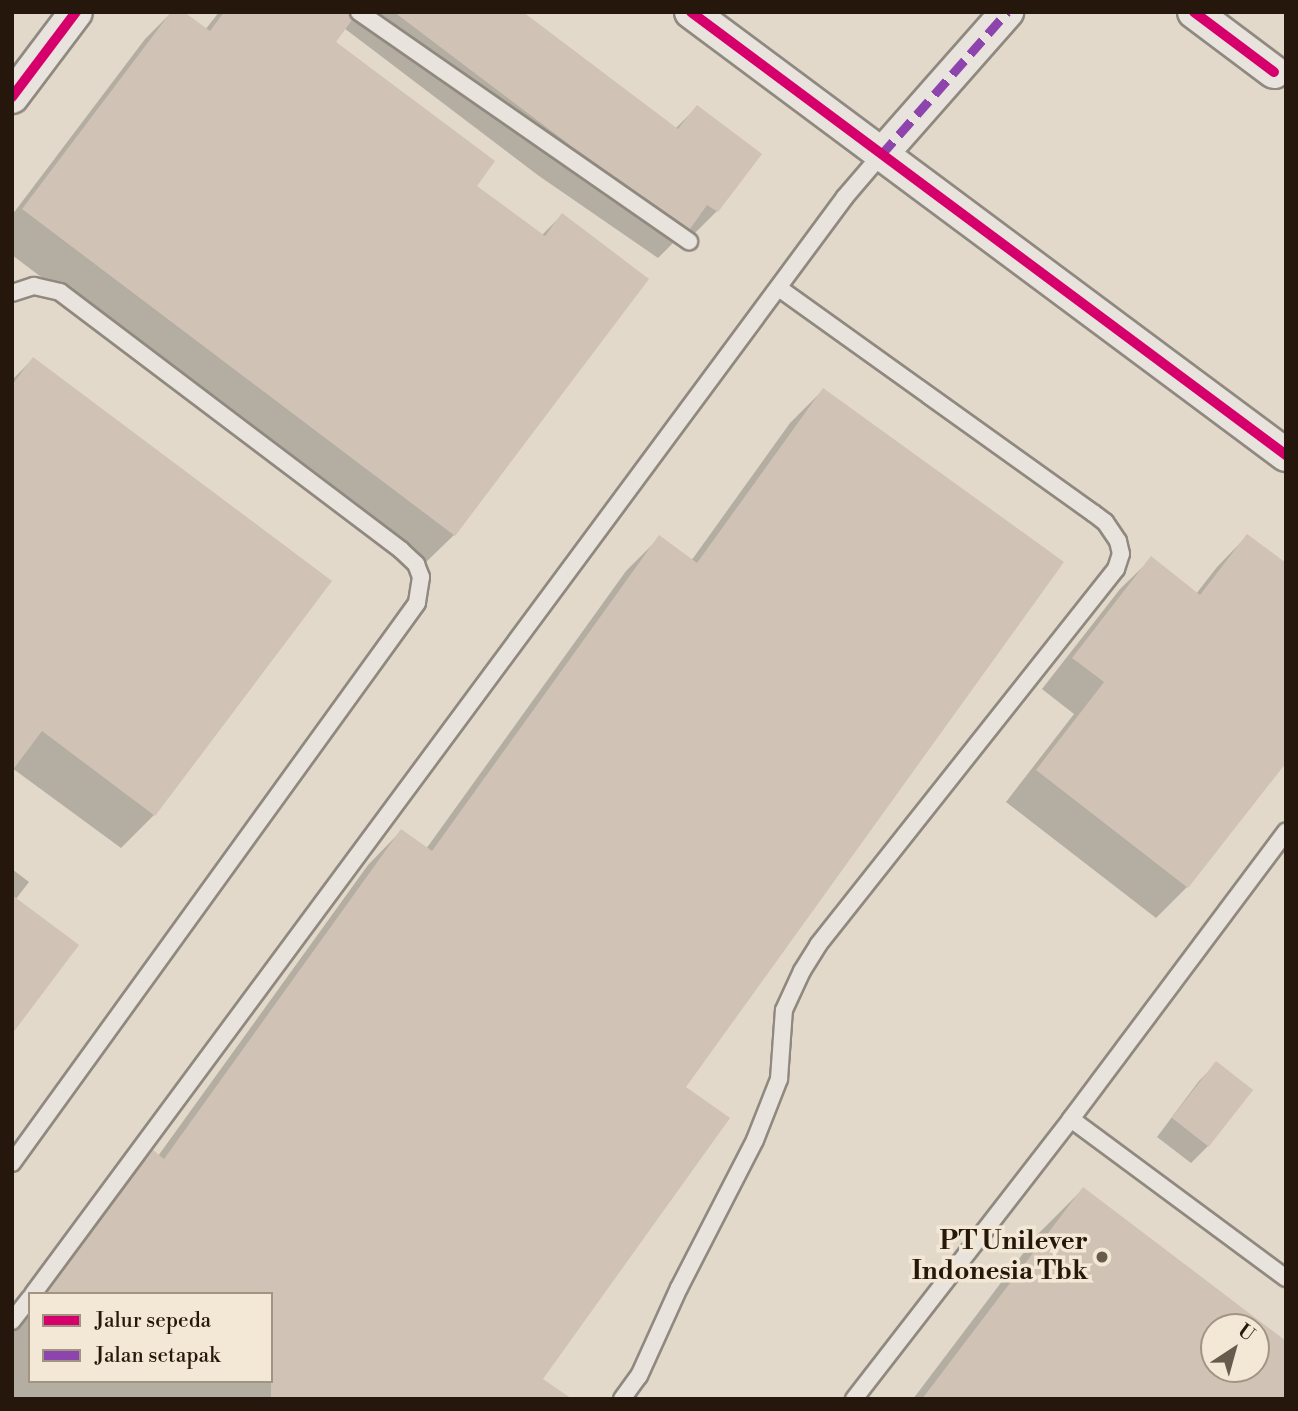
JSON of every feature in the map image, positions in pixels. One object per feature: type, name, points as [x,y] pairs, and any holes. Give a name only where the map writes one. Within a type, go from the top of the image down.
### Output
[{"type":"street","points":[[12,97],[76,12]]},
{"type":"street","points":[[691,12],[1286,455]]},
{"type":"street","points":[[881,155],[1007,12]]},
{"type":"street","points":[[1194,12],[1274,72]]},
{"type":"lane","points":[[359,12],[689,241]]},
{"type":"lane","points":[[34,1292],[845,197],[881,155]]},
{"type":"lane","points":[[12,293],[34,286],[60,292],[401,550],[416,564],[421,577],[416,603],[12,1163]]},
{"type":"lane","points":[[622,1399],[639,1376],[679,1288],[755,1140],[779,1079],[785,1010],[802,971],[818,945],[1116,569],[1121,554],[1118,541],[1105,522],[779,288]]},
{"type":"lane","points":[[854,1399],[1071,1119],[1286,831]]},
{"type":"lane","points":[[1071,1119],[1286,1278]]},
{"type":"lane","points":[[12,1321],[28,1300]]},
{"type":"building","points":[[171,12],[184,12],[210,31],[224,12],[349,12],[352,20],[336,42],[495,161],[477,186],[545,236],[562,213],[649,279],[455,536],[22,209]]},
{"type":"building","points":[[394,12],[523,12],[678,129],[697,105],[762,154],[718,212],[707,205],[690,229],[570,145]]},
{"type":"building","points":[[33,357],[332,581],[155,816],[42,731],[12,771],[12,385]]},
{"type":"building","points":[[823,388],[1064,562],[686,1087],[730,1118],[543,1379],[572,1399],[271,1399],[273,1292],[47,1292],[153,1150],[164,1159],[401,829],[432,851],[659,535],[697,563]]},
{"type":"building","points":[[1247,534],[1286,563],[1286,763],[1188,888],[1036,770],[1104,682],[1072,658],[1151,556],[1200,595]]},
{"type":"building","points":[[12,895],[79,945],[12,1034]]},
{"type":"building","points":[[1216,1061],[1253,1090],[1209,1147],[1172,1118]]},
{"type":"building","name":"PT Unilever Indonesia Tbk","points":[[1083,1187],[1249,1313],[1200,1313],[1200,1383],[1270,1383],[1270,1329],[1286,1341],[1286,1399],[922,1399]]},
{"type":"marked path","points":[[881,155],[1007,12]]},
{"type":"cycle path","points":[[12,97],[76,12]]},
{"type":"cycle path","points":[[691,12],[1286,455]]},
{"type":"cycle path","points":[[1194,12],[1274,72]]},
{"type":"place","name":"PT Unilever Indonesia Tbk","points":[[1102,1257]]}]
